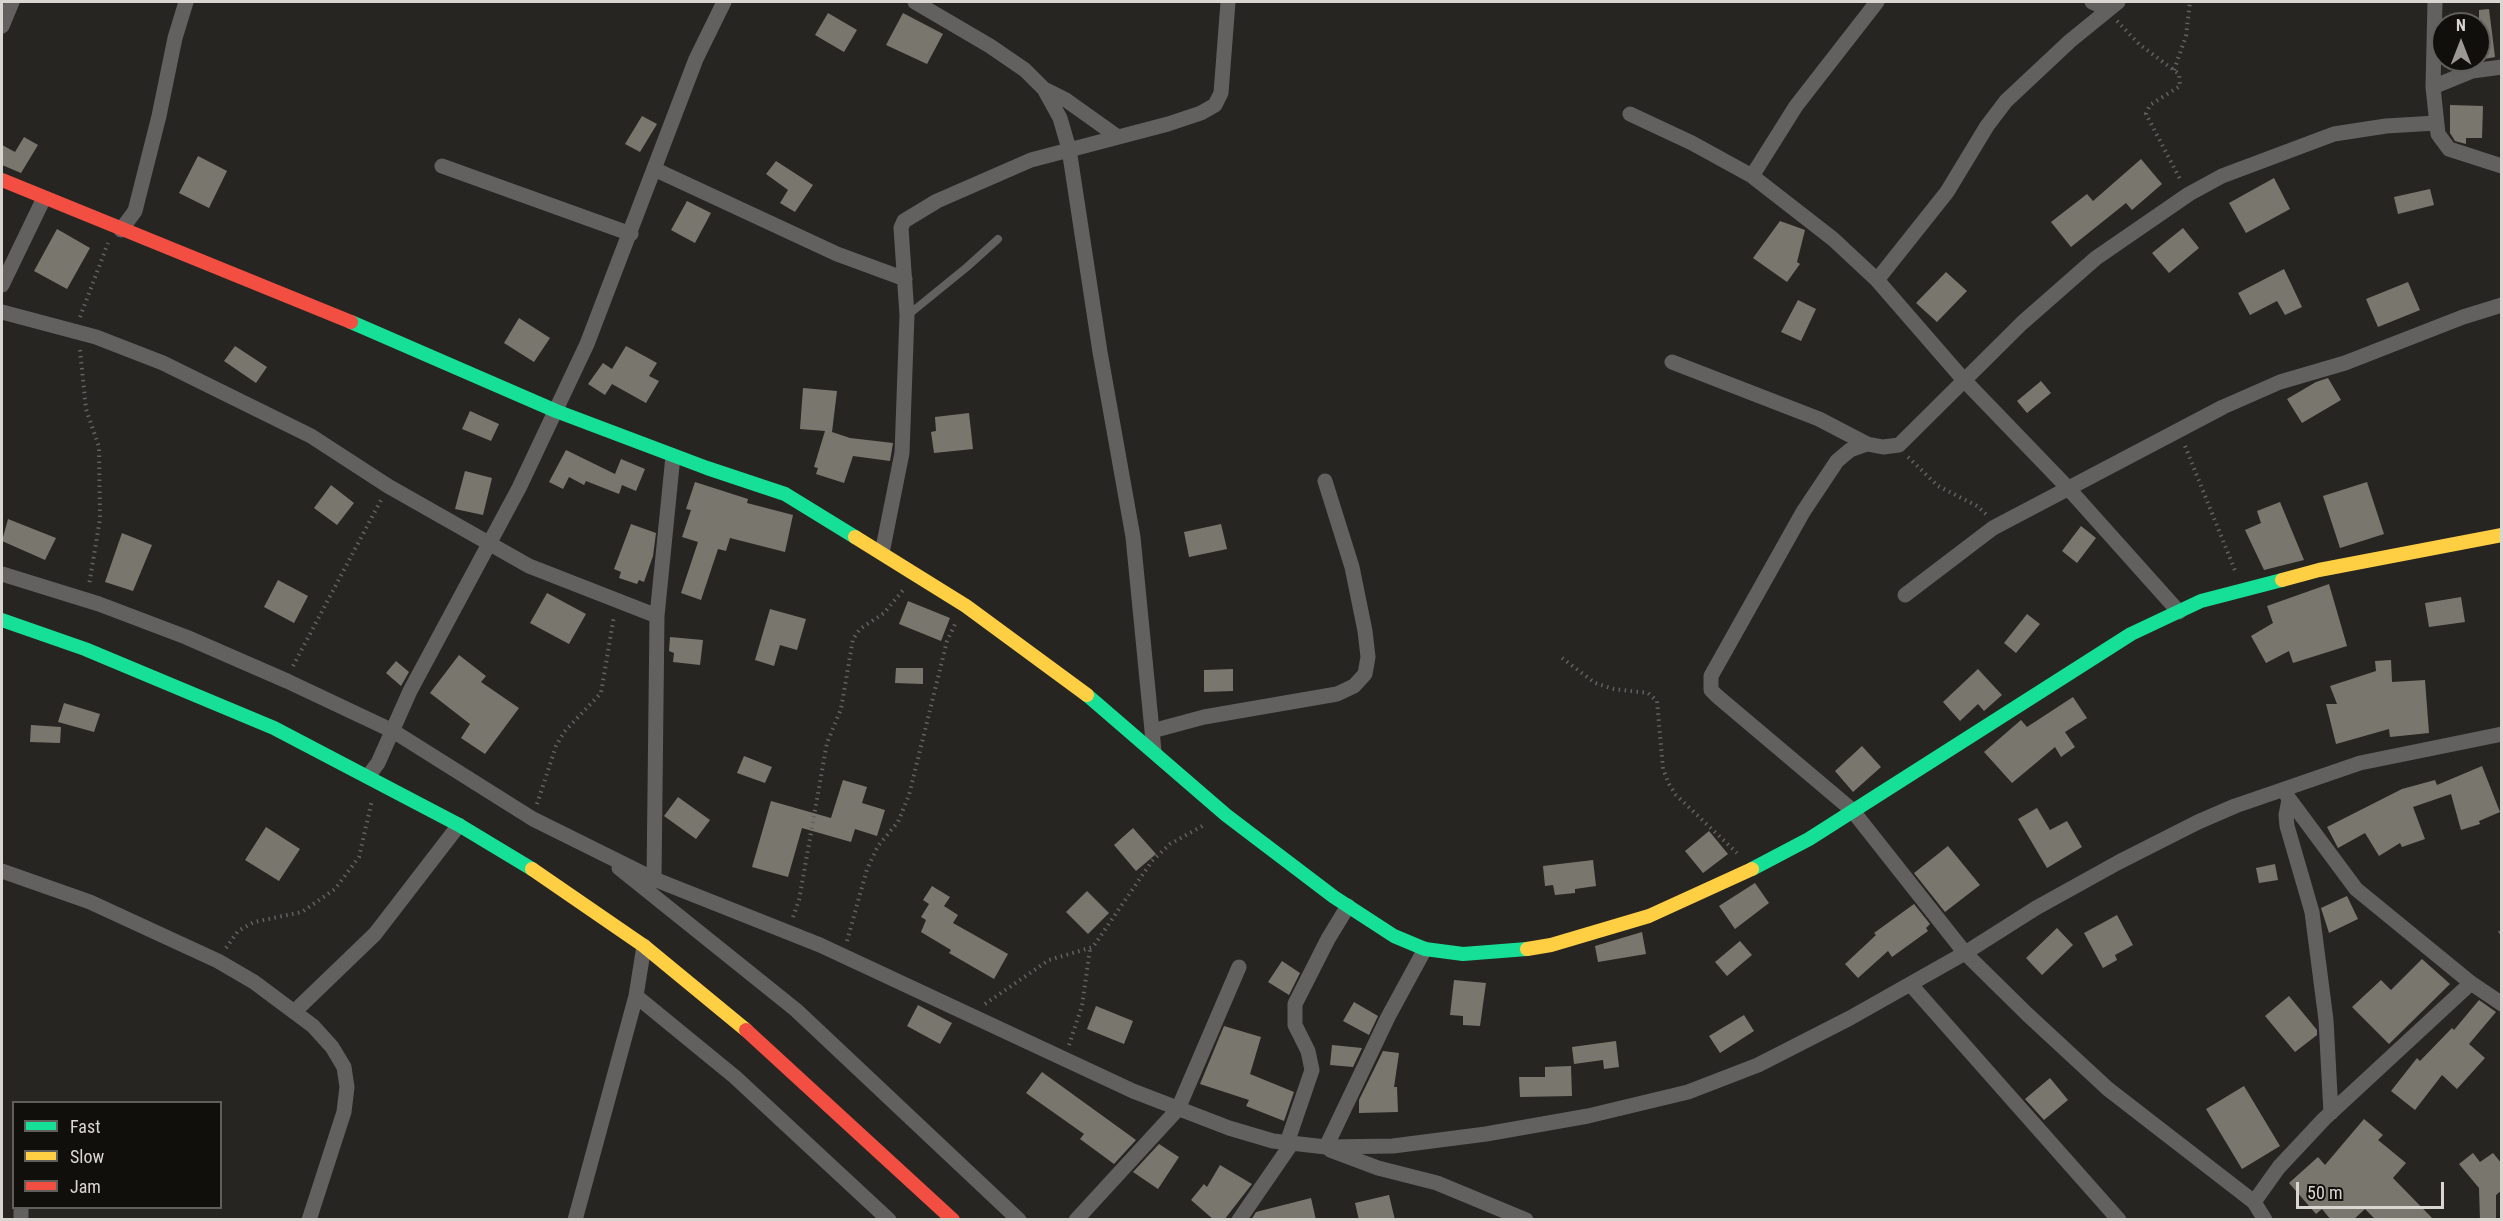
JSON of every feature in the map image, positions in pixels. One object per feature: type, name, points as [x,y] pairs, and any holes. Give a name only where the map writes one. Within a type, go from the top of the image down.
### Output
[{"type":"street","points":[[2,26],[12,2]]},
{"type":"street","points":[[119,229],[135,211],[164,96],[175,38],[186,2]]},
{"type":"street","points":[[369,775],[378,763],[410,691],[519,488],[587,344],[631,234],[696,58],[724,2]]},
{"type":"street","points":[[915,2],[990,46],[1044,89],[1074,105],[1118,137]]},
{"type":"street","points":[[882,553],[902,453],[907,315],[901,228],[904,221],[967,186],[1031,160],[1201,113],[1215,105],[1221,93],[1224,71],[1228,2]]},
{"type":"street","points":[[1752,176],[1796,106],[1877,2]]},
{"type":"street","points":[[2092,2],[2113,5]]},
{"type":"street","points":[[2435,2],[2433,87],[2436,123],[2441,140],[2449,150],[2502,166]]},
{"type":"street","points":[[1877,280],[1947,192],[1987,126],[2006,101],[2113,5]]},
{"type":"street","points":[[2433,87],[2472,71],[2502,67]]},
{"type":"street","points":[[1044,89],[1060,118],[1069,149],[1105,384],[1133,537],[1154,751]]},
{"type":"street","points":[[1629,114],[1692,143],[1752,176],[1833,239],[1877,280],[1963,379],[2068,488],[2179,612]]},
{"type":"street","points":[[1672,362],[1819,419],[1868,444],[1883,447],[1899,445],[1925,422],[1963,379],[2070,279],[2189,194],[2222,176],[2334,134],[2386,126],[2436,123]]},
{"type":"street","points":[[442,166],[631,234]]},
{"type":"street","points":[[654,169],[837,254],[905,279]]},
{"type":"street","points":[[2,180],[119,229],[291,296],[556,411],[673,456],[785,494],[966,606],[1093,699],[1226,815],[1348,906],[1394,936],[1425,949],[1463,954],[1500,953],[1551,945],[1649,916],[1753,868],[1809,839],[2111,646],[2201,601],[2319,570],[2502,535]]},
{"type":"street","points":[[2,285],[44,198]]},
{"type":"street","points":[[1905,595],[1993,528],[2223,407],[2280,382],[2345,363],[2471,314],[2502,305]]},
{"type":"street","points":[[2,312],[124,346],[163,363],[311,436],[388,486],[529,566],[657,616]]},
{"type":"street","points":[[1868,444],[1850,450],[1828,473],[1714,670],[1710,683],[1717,696],[1852,810],[1965,953],[2088,1071],[2254,1202],[2265,1220]]},
{"type":"street","points":[[654,879],[657,616],[673,456]]},
{"type":"street","points":[[1152,731],[1204,717],[1337,694],[1354,686],[1365,674],[1368,657],[1352,567],[1325,481]]},
{"type":"street","points":[[2,574],[86,600],[186,637],[287,681],[393,731],[533,819],[654,879],[843,956],[1064,1059],[1178,1109],[1229,1128],[1290,1143],[1324,1147],[1393,1146],[1486,1134],[1588,1116],[1688,1092],[1758,1065],[1911,985],[2119,862],[2235,806],[2286,795],[2360,763],[2502,734]]},
{"type":"street","points":[[2,620],[85,649],[274,728],[369,775],[459,825],[560,886],[644,946],[761,1042],[953,1220]]},
{"type":"street","points":[[2286,795],[2356,888],[2471,983],[2502,1004]]},
{"type":"street","points":[[2286,795],[2287,826],[2312,912],[2326,1020],[2331,1113]]},
{"type":"street","points":[[294,1012],[375,934],[459,825]]},
{"type":"street","points":[[598,852],[796,1010],[1019,1220]]},
{"type":"street","points":[[2,871],[90,902],[218,961],[313,1026],[332,1047],[344,1066],[347,1087],[344,1112],[309,1220]]},
{"type":"street","points":[[1239,1220],[1290,1143],[1312,1071],[1308,1051],[1295,1025],[1295,1004],[1328,939],[1348,906]]},
{"type":"street","points":[[576,1220],[636,996],[644,946]]},
{"type":"street","points":[[1324,1147],[1388,1017],[1425,949]]},
{"type":"street","points":[[1076,1220],[1178,1109],[1239,967]]},
{"type":"street","points":[[2254,1202],[2279,1167],[2331,1113],[2471,983]]},
{"type":"street","points":[[1911,985],[2119,1220]]},
{"type":"street","points":[[636,996],[735,1077],[889,1220]]},
{"type":"street","points":[[1324,1147],[1378,1168],[1437,1183],[1526,1220]]},
{"type":"lane","points":[[907,315],[967,267],[998,238]]},
{"type":"path","points":[[2174,70],[2186,36],[2190,2]]},
{"type":"path","points":[[2113,5],[2139,44],[2179,74],[2180,86],[2150,105],[2146,114],[2189,194]]},
{"type":"path","points":[[86,600],[100,519],[99,447],[86,409],[75,331],[101,258],[119,229]]},
{"type":"path","points":[[2179,432],[2242,589]]},
{"type":"path","points":[[1899,445],[1921,472],[1938,486],[1977,506],[1986,514],[1993,528]]},
{"type":"path","points":[[287,681],[388,486]]},
{"type":"path","points":[[788,932],[799,900],[827,742],[841,710],[853,639],[860,629],[884,613],[916,574]]},
{"type":"path","points":[[533,819],[556,746],[564,732],[601,693],[616,600]]},
{"type":"path","points":[[843,956],[867,868],[878,846],[898,822],[909,795],[947,641],[966,606]]},
{"type":"path","points":[[1562,658],[1595,683],[1614,689],[1648,693],[1657,701],[1663,769],[1669,784],[1676,795],[1753,868]]},
{"type":"path","points":[[218,961],[238,931],[254,922],[302,912],[335,888],[359,857],[370,807],[382,784]]},
{"type":"path","points":[[970,1015],[1049,960],[1067,953],[1090,949],[1099,941],[1152,861],[1170,844],[1226,815]]},
{"type":"path","points":[[1064,1059],[1082,1006],[1090,949]]},
{"type":"building","points":[[2489,9],[2489,12],[2479,12],[2479,10]]},
{"type":"building","points":[[828,13],[857,30],[844,52],[815,35]]},
{"type":"building","points":[[903,13],[943,34],[927,64],[886,45]]},
{"type":"building","points":[[2491,25],[2495,57],[2491,58]]},
{"type":"building","points":[[2450,105],[2483,106],[2482,138],[2466,138],[2466,144],[2455,141],[2450,133]]},
{"type":"building","points":[[642,116],[657,124],[640,152],[625,144]]},
{"type":"building","points":[[24,137],[38,145],[21,173],[2,165],[2,145],[15,152]]},
{"type":"building","points":[[198,156],[227,171],[209,208],[179,193]]},
{"type":"building","points":[[2141,159],[2162,184],[2132,210],[2126,203],[2071,247],[2051,222],[2087,194],[2093,201]]},
{"type":"building","points":[[776,161],[813,185],[795,212],[780,203],[788,190],[766,174]]},
{"type":"building","points":[[2274,178],[2290,209],[2246,233],[2229,203]]},
{"type":"building","points":[[2430,189],[2434,205],[2398,214],[2394,197]]},
{"type":"building","points":[[687,201],[711,213],[695,243],[671,230]]},
{"type":"building","points":[[1780,221],[1805,230],[1797,262],[1800,264],[1787,282],[1753,258]]},
{"type":"building","points":[[2183,228],[2199,248],[2169,273],[2152,253]]},
{"type":"building","points":[[57,229],[90,248],[67,289],[34,271]]},
{"type":"building","points":[[2284,269],[2302,307],[2285,315],[2277,301],[2250,315],[2238,293]]},
{"type":"building","points":[[1946,272],[1967,291],[1937,322],[1916,303]]},
{"type":"building","points":[[2408,282],[2420,310],[2378,327],[2366,299]]},
{"type":"building","points":[[1798,300],[1816,309],[1801,341],[1781,332]]},
{"type":"building","points":[[519,318],[550,338],[534,362],[504,343]]},
{"type":"building","points":[[235,346],[267,367],[256,383],[224,361]]},
{"type":"building","points":[[626,346],[657,363],[649,376],[659,381],[646,403],[612,384],[605,395],[588,384],[603,363],[612,369]]},
{"type":"building","points":[[2328,378],[2341,400],[2302,423],[2287,399],[2316,382]]},
{"type":"building","points":[[2041,381],[2051,393],[2027,413],[2017,401]]},
{"type":"building","points":[[803,388],[837,391],[832,432],[850,438],[893,443],[890,461],[853,456],[844,483],[816,474],[818,468],[814,467],[825,431],[800,429]]},
{"type":"building","points":[[470,411],[499,424],[491,441],[462,429]]},
{"type":"building","points":[[969,413],[973,449],[934,453],[931,432],[936,431],[935,417]]},
{"type":"building","points":[[566,450],[615,474],[621,459],[645,469],[636,491],[622,485],[619,494],[586,481],[584,485],[569,477],[563,489],[549,482]]},
{"type":"building","points":[[465,471],[492,478],[483,515],[455,509]]},
{"type":"building","points":[[695,482],[748,499],[747,503],[793,515],[785,552],[730,538],[726,551],[718,549],[701,600],[681,593],[698,542],[682,537],[691,510],[686,509]]},
{"type":"building","points":[[2367,482],[2384,534],[2340,548],[2323,496]]},
{"type":"building","points":[[331,485],[354,503],[337,525],[314,508]]},
{"type":"building","points":[[2280,502],[2304,560],[2264,570],[2245,530],[2261,523],[2257,511]]},
{"type":"building","points":[[8,519],[56,538],[45,560],[2,541]]},
{"type":"building","points":[[631,524],[656,533],[653,556],[644,582],[639,580],[637,584],[619,578],[621,572],[614,569]]},
{"type":"building","points":[[1221,524],[1227,549],[1189,557],[1184,532]]},
{"type":"building","points":[[2081,526],[2096,538],[2077,563],[2062,551]]},
{"type":"building","points":[[122,533],[152,545],[133,591],[105,582]]},
{"type":"building","points":[[278,580],[308,596],[294,623],[264,607]]},
{"type":"building","points":[[2329,584],[2347,646],[2293,663],[2289,651],[2266,663],[2251,636],[2273,623],[2267,606]]},
{"type":"building","points":[[547,593],[586,614],[569,644],[530,623]]},
{"type":"building","points":[[2461,597],[2465,622],[2429,627],[2425,603]]},
{"type":"building","points":[[908,601],[950,618],[941,641],[899,624]]},
{"type":"building","points":[[770,609],[806,619],[797,650],[780,645],[774,666],[755,660]]},
{"type":"building","points":[[2027,614],[2040,624],[2016,653],[2004,643]]},
{"type":"building","points":[[670,637],[703,640],[700,665],[673,662],[674,653],[669,651]]},
{"type":"building","points":[[459,655],[486,676],[481,682],[519,708],[485,754],[461,738],[470,724],[430,693]]},
{"type":"building","points":[[2391,660],[2392,682],[2425,680],[2429,733],[2390,737],[2389,729],[2336,744],[2326,704],[2337,704],[2330,686],[2376,671],[2375,661]]},
{"type":"building","points":[[396,661],[409,672],[401,686],[386,673]]},
{"type":"building","points":[[896,668],[923,668],[923,684],[895,683]]},
{"type":"building","points":[[1233,669],[1233,691],[1204,692],[1204,670]]},
{"type":"building","points":[[1978,669],[2002,695],[1984,711],[1978,704],[1960,721],[1943,702]]},
{"type":"building","points":[[2073,697],[2087,718],[2065,732],[2075,747],[2061,757],[2055,747],[2012,783],[1984,752],[2021,720],[2027,727]]},
{"type":"building","points":[[64,703],[100,714],[94,732],[58,722]]},
{"type":"building","points":[[31,725],[61,727],[60,743],[30,742]]},
{"type":"building","points":[[1862,746],[1881,767],[1853,792],[1835,771]]},
{"type":"building","points":[[744,756],[772,767],[765,783],[737,773]]},
{"type":"building","points":[[2482,766],[2500,812],[2479,821],[2480,824],[2461,830],[2451,794],[2413,807],[2425,839],[2402,847],[2400,843],[2379,856],[2365,833],[2338,848],[2327,827],[2402,789],[2435,780],[2437,785]]},
{"type":"building","points":[[843,780],[867,787],[862,803],[885,810],[877,836],[855,829],[851,842],[802,828],[788,877],[752,867],[771,801],[831,818]]},
{"type":"building","points":[[678,797],[710,820],[696,839],[664,816]]},
{"type":"building","points":[[2037,808],[2050,830],[2067,821],[2082,847],[2047,868],[2018,819]]},
{"type":"building","points":[[266,827],[300,849],[279,881],[245,860]]},
{"type":"building","points":[[1133,828],[1156,854],[1136,871],[1114,845]]},
{"type":"building","points":[[1709,831],[1728,854],[1703,873],[1685,851]]},
{"type":"building","points":[[1948,846],[1980,885],[1945,912],[1914,873]]},
{"type":"building","points":[[1593,860],[1596,886],[1575,889],[1575,893],[1555,895],[1553,885],[1545,886],[1543,866]]},
{"type":"building","points":[[2275,864],[2278,880],[2259,883],[2256,868]]},
{"type":"building","points":[[1755,883],[1769,903],[1735,929],[1719,906]]},
{"type":"building","points":[[932,886],[950,897],[944,906],[958,915],[953,923],[1008,954],[994,979],[949,953],[951,950],[921,932],[926,920],[921,917],[929,904],[923,900]]},
{"type":"building","points":[[1087,891],[1109,913],[1088,934],[1066,912]]},
{"type":"building","points":[[2347,896],[2358,919],[2329,933],[2321,908]]},
{"type":"building","points":[[1914,904],[1930,924],[1926,928],[1928,931],[1892,957],[1888,951],[1858,978],[1845,964],[1876,935],[1874,933]]},
{"type":"building","points":[[2117,915],[2133,945],[2115,955],[2117,960],[2103,968],[2084,933]]},
{"type":"building","points":[[2057,928],[2073,945],[2042,975],[2026,958]]},
{"type":"building","points":[[1642,932],[1646,954],[1598,962],[1595,946]]},
{"type":"building","points":[[1740,941],[1752,955],[1727,976],[1715,962]]},
{"type":"building","points":[[2422,959],[2450,984],[2389,1044],[2352,1007],[2381,980],[2391,990]]},
{"type":"building","points":[[1282,961],[1300,973],[1289,995],[1268,982]]},
{"type":"building","points":[[1454,980],[1486,983],[1480,1026],[1463,1025],[1463,1016],[1450,1015]]},
{"type":"building","points":[[2289,996],[2317,1030],[2317,1035],[2295,1052],[2265,1016]]},
{"type":"building","points":[[2479,1000],[2496,1012],[2469,1044],[2485,1058],[2457,1089],[2442,1075],[2415,1110],[2391,1091],[2417,1058],[2420,1061],[2452,1028],[2454,1030]]},
{"type":"building","points":[[1354,1002],[1378,1016],[1369,1035],[1343,1021]]},
{"type":"building","points":[[918,1005],[952,1023],[940,1044],[907,1026]]},
{"type":"building","points":[[1096,1006],[1133,1021],[1124,1044],[1087,1029]]},
{"type":"building","points":[[1744,1015],[1754,1031],[1720,1053],[1709,1036]]},
{"type":"building","points":[[1224,1026],[1261,1037],[1250,1074],[1294,1092],[1284,1121],[1246,1106],[1249,1100],[1200,1084]]},
{"type":"building","points":[[1616,1041],[1619,1067],[1604,1069],[1603,1060],[1574,1064],[1572,1047]]},
{"type":"building","points":[[1332,1045],[1362,1048],[1353,1067],[1330,1065]]},
{"type":"building","points":[[1383,1051],[1399,1053],[1394,1087],[1397,1087],[1398,1112],[1359,1113],[1359,1100]]},
{"type":"building","points":[[1571,1066],[1572,1096],[1520,1097],[1519,1077],[1545,1077],[1545,1067]]},
{"type":"building","points":[[1042,1072],[1136,1140],[1114,1164],[1080,1139],[1084,1134],[1026,1093]]},
{"type":"building","points":[[2050,1078],[2068,1100],[2044,1120],[2025,1099]]},
{"type":"building","points":[[2244,1086],[2280,1146],[2242,1169],[2206,1109]]},
{"type":"building","points":[[2364,1119],[2383,1135],[2378,1140],[2406,1163],[2393,1178],[2434,1220],[2376,1220],[2365,1209],[2353,1220],[2331,1220],[2322,1209],[2316,1214],[2289,1183],[2318,1157],[2325,1165]]},
{"type":"building","points":[[1159,1144],[1179,1157],[1158,1189],[1133,1172]]},
{"type":"building","points":[[2473,1153],[2480,1162],[2493,1153],[2502,1164],[2502,1190],[2496,1195],[2496,1220],[2480,1220],[2479,1188],[2459,1164]]},
{"type":"building","points":[[1220,1165],[1252,1184],[1224,1220],[1214,1220],[1191,1200],[1204,1184],[1207,1187]]},
{"type":"building","points":[[1389,1195],[1395,1220],[1359,1220],[1355,1203]]},
{"type":"building","points":[[1311,1198],[1316,1220],[1251,1220],[1256,1212]]},
{"type":"traffic: fast","points":[[351,322],[556,411],[707,468],[785,494],[855,537]]},
{"type":"traffic: fast","points":[[1752,869],[1809,839],[2131,634],[2201,601],[2282,580]]},
{"type":"traffic: fast","points":[[2,620],[85,649],[274,728],[459,825],[532,869]]},
{"type":"traffic: fast","points":[[1087,695],[1226,815],[1334,897],[1394,936],[1425,949],[1463,954],[1527,949]]},
{"type":"traffic: slow","points":[[2282,580],[2319,570],[2502,535]]},
{"type":"traffic: slow","points":[[855,537],[966,606],[1087,695]]},
{"type":"traffic: slow","points":[[532,869],[644,946],[746,1030]]},
{"type":"traffic: slow","points":[[1527,949],[1551,945],[1649,916],[1752,869]]},
{"type":"traffic: jam","points":[[2,180],[351,322]]},
{"type":"traffic: jam","points":[[746,1030],[953,1220]]}]
